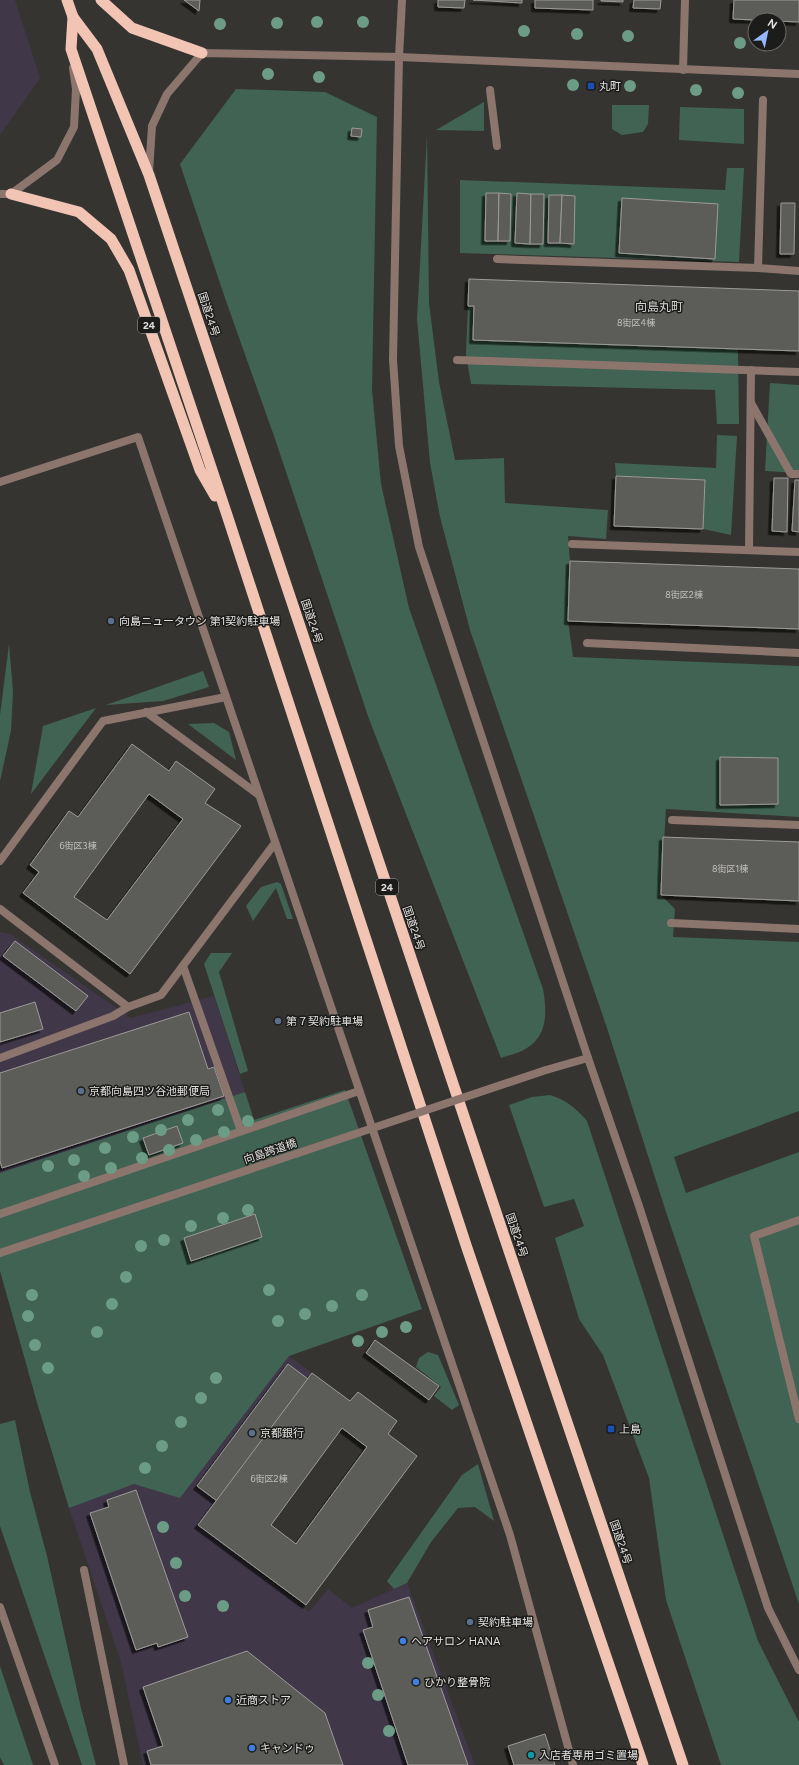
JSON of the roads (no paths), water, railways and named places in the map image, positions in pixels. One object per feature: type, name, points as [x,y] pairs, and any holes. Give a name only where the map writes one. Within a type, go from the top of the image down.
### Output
[{"type":"highway","name":"国道24号","points":[[67,0],[73,17],[97,49],[149,174],[504,1236],[683,1765]]},
{"type":"highway","points":[[100,0],[132,28],[202,53]]},
{"type":"highway","name":"国道24号","points":[[73,17],[71,49],[227,515],[467,1248],[642,1765]]},
{"type":"highway","name":"24","points":[[6,194],[79,212],[111,239],[129,270],[200,470],[227,515]]},
{"type":"street","points":[[402,0],[399,57],[393,360],[399,446],[419,547],[588,1058],[639,1206],[768,1608],[799,1670]]},
{"type":"street","points":[[683,70],[685,0]]},
{"type":"street","points":[[6,194],[57,160],[74,127],[76,89],[71,49]]},
{"type":"street","points":[[149,174],[152,126],[167,94],[202,53],[399,57],[799,74]]},
{"type":"street","points":[[490,90],[497,146]]},
{"type":"street","points":[[758,268],[763,100]]},
{"type":"street","points":[[498,259],[758,268],[799,272]]},
{"type":"street","points":[[457,360],[799,372]]},
{"type":"street","points":[[749,550],[751,370]]},
{"type":"street","points":[[750,402],[791,474],[799,474]]},
{"type":"street","points":[[0,482],[138,437],[510,1535],[573,1765]]},
{"type":"street","points":[[572,544],[799,552]]},
{"type":"street","points":[[587,643],[799,653]]},
{"type":"street","points":[[0,861],[103,722],[146,712],[226,697]]},
{"type":"street","points":[[146,712],[259,795]]},
{"type":"street","points":[[672,820],[799,825]]},
{"type":"street","points":[[0,1058],[113,1016],[128,1007],[161,995],[275,844]]},
{"type":"street","points":[[0,909],[128,1007]]},
{"type":"street","points":[[671,924],[799,929]]},
{"type":"street","points":[[183,966],[241,1131]]},
{"type":"street","name":"向島跨道橋","points":[[0,1253],[546,1070],[588,1058]]},
{"type":"street","points":[[0,1214],[359,1091]]},
{"type":"street","points":[[799,1220],[754,1236],[799,1419]]},
{"type":"street","points":[[84,1570],[124,1765]]},
{"type":"street","points":[[0,1607],[55,1765]]},
{"type":"place","name":"丸町","points":[[591,86]]},
{"type":"place","name":"向島ニュータウン 第1契約駐車場","points":[[111,621]]},
{"type":"place","name":"第７契約駐車場","points":[[278,1021]]},
{"type":"place","name":"京都向島四ツ谷池郵便局","points":[[81,1091]]},
{"type":"place","name":"上島","points":[[611,1429]]},
{"type":"place","name":"京都銀行","points":[[252,1433]]},
{"type":"place","name":"契約駐車場","points":[[470,1622]]},
{"type":"place","name":"ヘアサロン HANA","points":[[403,1641]]},
{"type":"place","name":"ひかり整骨院","points":[[416,1682]]},
{"type":"place","name":"近商ストア","points":[[228,1700]]},
{"type":"place","name":"キャンドゥ","points":[[252,1748]]},
{"type":"place","name":"入店者専用ゴミ置場","points":[[531,1755]]},
{"type":"district","name":"向島丸町","points":[[659,307]]}]
